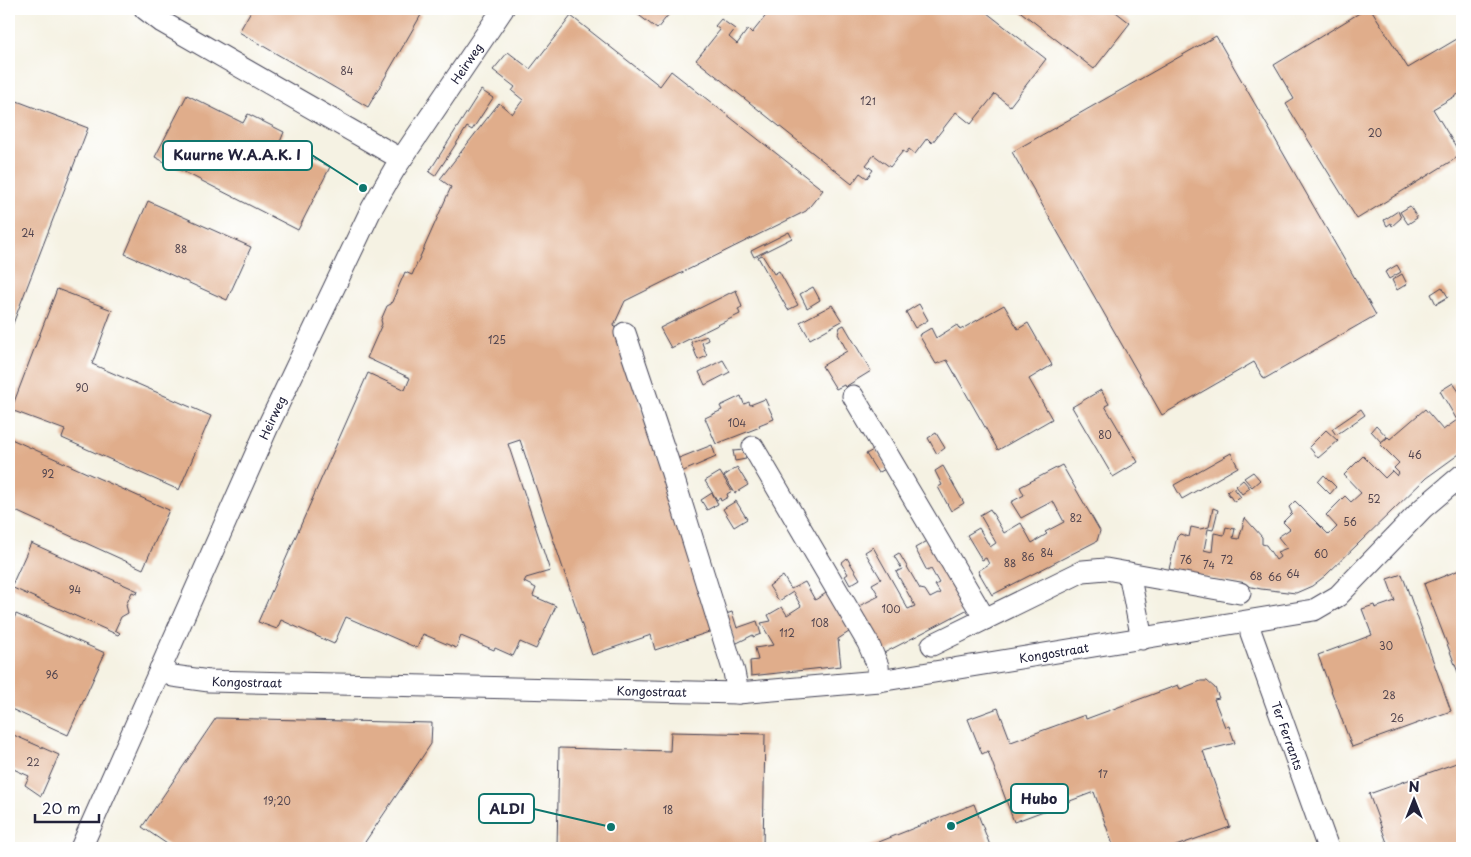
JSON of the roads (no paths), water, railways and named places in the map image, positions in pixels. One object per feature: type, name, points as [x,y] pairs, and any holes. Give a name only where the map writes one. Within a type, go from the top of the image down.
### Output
[{"type":"street","points":[[145,9],[162,22],[401,159]]},
{"type":"street","name":"Heirweg","points":[[81,848],[308,339],[372,208],[401,159],[503,9]]},
{"type":"street","points":[[625,333],[674,479],[734,672],[738,693]]},
{"type":"street","points":[[853,396],[986,619]]},
{"type":"street","points":[[753,447],[868,643],[878,666],[879,681]]},
{"type":"street","name":"Kongostraat","points":[[160,669],[173,676],[209,682],[738,693],[879,681],[1250,622],[1314,610],[1338,596],[1423,508],[1462,475]]},
{"type":"street","points":[[932,645],[1083,571],[1106,569],[1240,593]]},
{"type":"street","points":[[1129,573],[1142,639]]},
{"type":"street","name":"Ter Ferrants","points":[[1250,622],[1251,633],[1328,848]]},
{"type":"place","name":"Kuurne W.A.A.K. I","points":[[363,188]]},
{"type":"place","name":"Hubo","points":[[951,826]]},
{"type":"place","name":"ALDI","points":[[611,827]]}]
